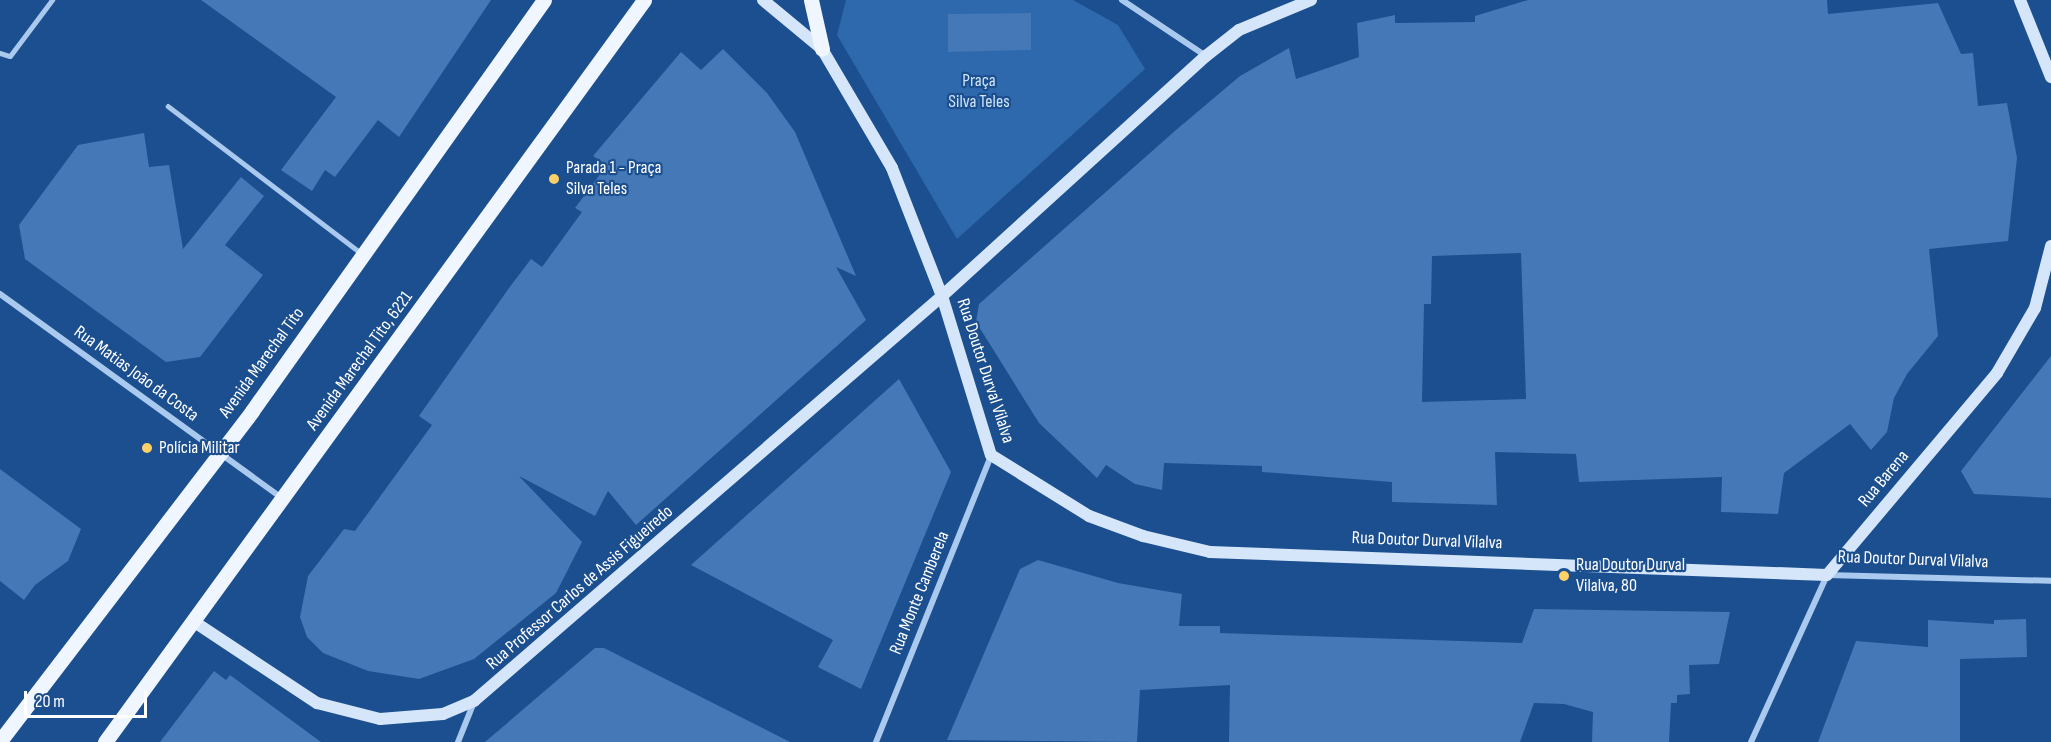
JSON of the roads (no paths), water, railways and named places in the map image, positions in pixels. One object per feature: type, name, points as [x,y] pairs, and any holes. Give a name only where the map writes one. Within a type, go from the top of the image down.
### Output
[{"type":"main road","name":"Avenida Marechal Tito","points":[[0,741],[220,453],[544,0]]},
{"type":"main road","name":"Avenida Marechal Tito, 6221","points":[[105,742],[644,0]]},
{"type":"main road","points":[[763,0],[822,50]]},
{"type":"main road","points":[[811,0],[822,50],[892,168],[942,296],[1206,56],[1239,30],[1311,0]]},
{"type":"main road","points":[[2020,0],[2051,77]]},
{"type":"main road","name":"Rua Barena","points":[[1827,575],[1997,373],[2035,308],[2051,246]]},
{"type":"main road","name":"Rua Doutor Durval Vilalva","points":[[942,296],[991,455],[1089,516],[1143,536],[1210,552],[1827,575]]},
{"type":"main road","name":"Rua Professor Carlos de Assis Figueiredo","points":[[193,621],[317,703],[380,719],[444,714],[474,701],[942,296]]},
{"type":"street","points":[[1122,0],[1206,56]]},
{"type":"street","name":"Rua Matias João da Costa","points":[[0,294],[283,499]]},
{"type":"street","name":"Rua Monte Camberela","points":[[876,742],[991,455]]},
{"type":"street","name":"Rua Doutor Durval Vilalva","points":[[1827,575],[2051,581]]},
{"type":"street","name":"Rua Barena","points":[[1751,742],[1827,575]]},
{"type":"street","points":[[458,742],[474,701]]},
{"type":"lane","points":[[0,53],[10,56],[52,0]]},
{"type":"lane","points":[[168,106],[363,255]]},
{"type":"place","name":"Parada 1 - Praça Silva Teles","points":[[554,179]]},
{"type":"place","name":"Polícia Militar","points":[[147,448]]},
{"type":"place","name":"Rua Doutor Durval Vilalva, 80","points":[[1564,576]]},
{"type":"park label","name":"Praça Silva Teles","points":[[979,92]]}]
